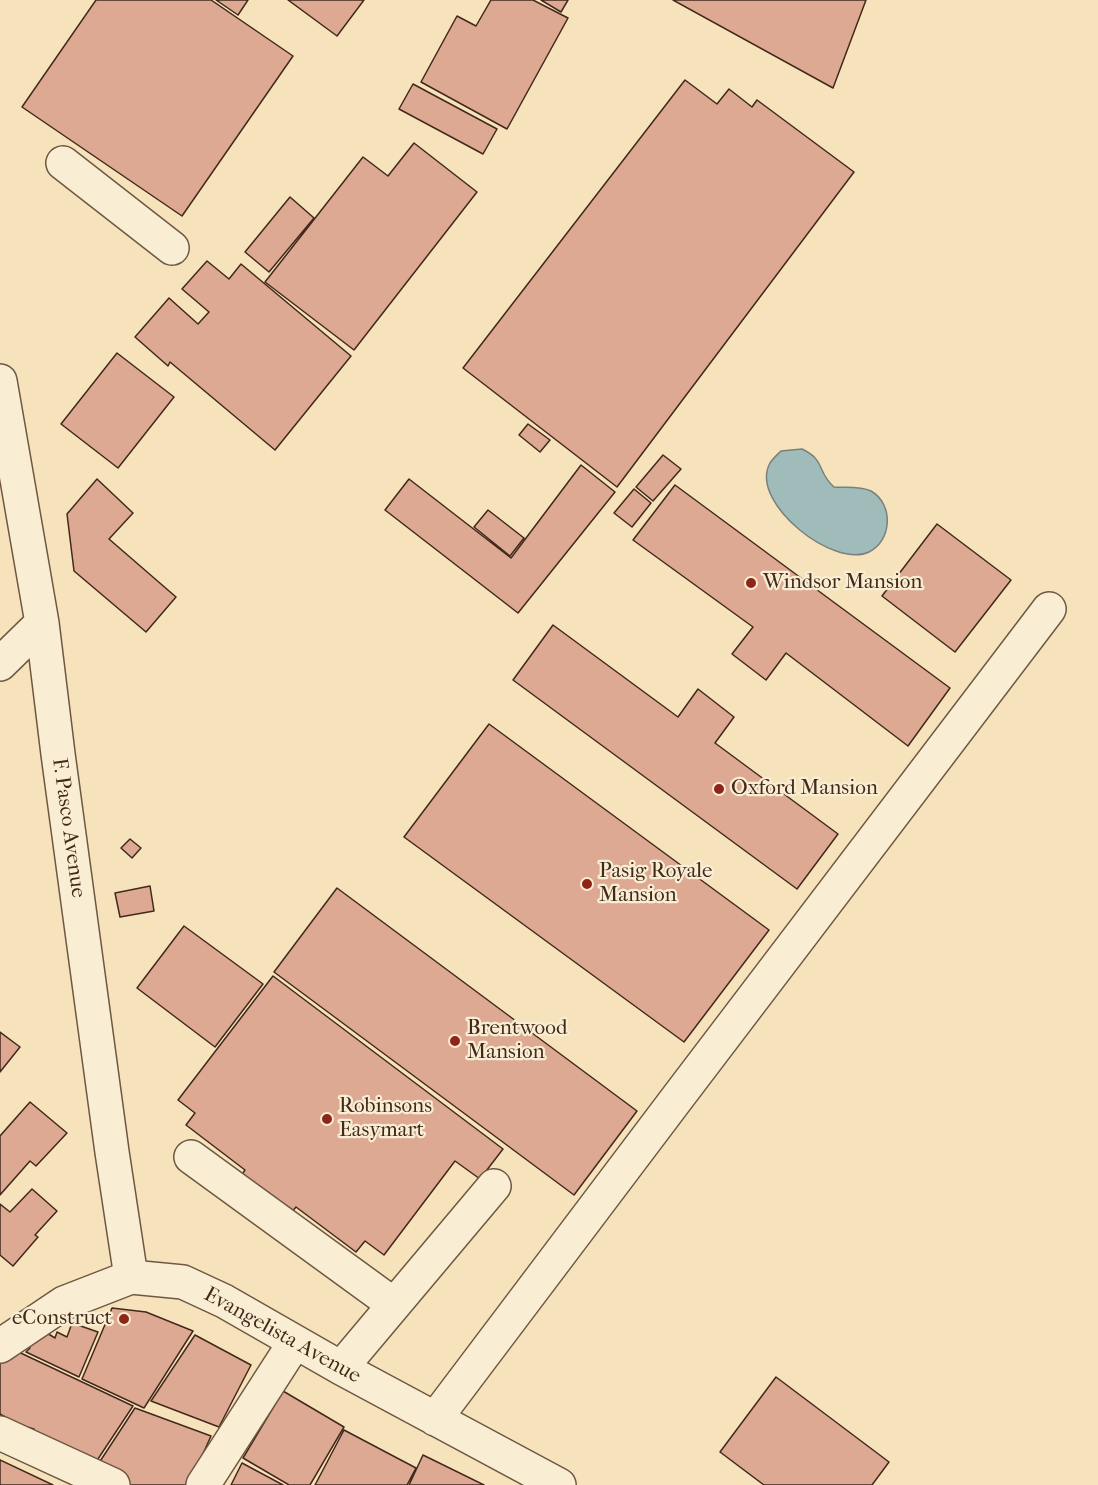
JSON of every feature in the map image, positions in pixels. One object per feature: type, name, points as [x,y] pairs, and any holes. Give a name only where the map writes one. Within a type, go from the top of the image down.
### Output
[{"type":"street","points":[[63,163],[172,248]]},
{"type":"street","name":"F. Pasco Avenue","points":[[0,381],[42,623],[112,1152],[131,1277]]},
{"type":"street","points":[[435,1419],[1049,609]]},
{"type":"street","points":[[0,664],[42,623]]},
{"type":"street","points":[[191,1157],[393,1304]]},
{"type":"street","points":[[341,1368],[494,1186]]},
{"type":"street","name":"Evangelista Avenue","points":[[0,1346],[64,1303],[131,1277],[183,1282],[224,1301],[341,1368],[559,1485]]},
{"type":"street","points":[[203,1485],[295,1342]]},
{"type":"street","points":[[0,1433],[113,1485]]},
{"type":"water","points":[[802,449],[815,458],[825,477],[834,487],[862,488],[871,491],[884,504],[887,513],[886,531],[877,547],[869,552],[854,555],[836,551],[799,530],[784,514],[772,497],[767,481],[769,465],[781,451]]},
{"type":"building","points":[[96,0],[211,0],[293,56],[182,216],[22,107]]},
{"type":"building","points":[[216,0],[248,0],[238,15]]},
{"type":"building","points":[[288,0],[364,0],[337,36]]},
{"type":"building","points":[[491,0],[533,0],[568,18],[507,129],[421,82],[457,16],[476,26]]},
{"type":"building","points":[[541,0],[568,0],[561,12]]},
{"type":"building","points":[[673,0],[866,0],[833,88]]},
{"type":"building","points":[[685,80],[717,104],[729,89],[752,107],[757,100],[854,172],[617,487],[463,368]]},
{"type":"building","points":[[413,84],[497,129],[483,154],[399,109]]},
{"type":"building","points":[[414,143],[477,192],[354,350],[265,282],[363,157],[388,176]]},
{"type":"building","points":[[290,197],[314,218],[269,272],[245,252]]},
{"type":"building","points":[[207,261],[229,279],[241,264],[351,356],[275,450],[170,362],[168,366],[135,337],[169,298],[198,324],[209,312],[182,289]]},
{"type":"building","points":[[117,353],[174,397],[118,468],[61,424]]},
{"type":"building","points":[[528,424],[550,440],[540,452],[519,435]]},
{"type":"building","points":[[663,455],[681,469],[653,501],[636,487]]},
{"type":"building","points":[[581,465],[615,492],[518,613],[385,510],[409,479],[511,558]]},
{"type":"building","points":[[97,479],[133,513],[109,539],[176,597],[146,632],[74,571],[67,514]]},
{"type":"building","name":"Windsor Mansion","points":[[675,485],[950,688],[908,746],[786,653],[766,680],[732,654],[753,627],[633,540]]},
{"type":"building","points":[[634,489],[651,503],[632,527],[614,513]]},
{"type":"building","points":[[488,510],[524,538],[510,556],[474,527]]},
{"type":"building","points":[[937,524],[1011,580],[955,652],[882,596]]},
{"type":"building","name":"Oxford Mansion","points":[[553,625],[678,717],[698,689],[734,717],[715,743],[838,834],[797,889],[513,680]]},
{"type":"building","name":"Pasig Royale Mansion","points":[[489,724],[769,930],[684,1042],[404,837]]},
{"type":"building","points":[[130,839],[141,848],[132,858],[121,848]]},
{"type":"building","points":[[150,886],[154,911],[120,917],[115,893]]},
{"type":"building","name":"Brentwood Mansion","points":[[337,888],[637,1111],[574,1195],[274,972]]},
{"type":"building","points":[[184,926],[263,984],[215,1047],[137,988]]},
{"type":"building","name":"Robinsons Easymart","points":[[273,976],[503,1149],[480,1179],[455,1161],[384,1255],[365,1241],[356,1252],[296,1207],[291,1213],[241,1176],[245,1170],[186,1125],[195,1113],[178,1100]]},
{"type":"building","points":[[0,1032],[20,1047],[0,1072]]},
{"type":"building","points":[[30,1102],[67,1133],[36,1166],[30,1161],[0,1195],[0,1136]]},
{"type":"building","points":[[32,1189],[57,1211],[35,1235],[38,1237],[13,1266],[0,1255],[0,1204],[10,1212]]},
{"type":"building","points":[[112,1308],[146,1312],[193,1331],[144,1408],[82,1379]]},
{"type":"building","points":[[72,1323],[98,1332],[79,1377],[26,1352],[30,1348],[26,1343],[42,1330],[55,1338],[57,1332],[67,1337]]},
{"type":"building","points":[[195,1335],[251,1365],[219,1427],[151,1401]]},
{"type":"building","points":[[8,1347],[133,1406],[94,1465],[30,1437],[34,1429],[27,1427],[24,1434],[2,1423],[5,1417],[0,1414],[0,1359]]},
{"type":"building","points":[[776,1377],[889,1462],[872,1485],[764,1485],[720,1452]]},
{"type":"building","points":[[283,1391],[344,1427],[310,1485],[289,1485],[243,1458]]},
{"type":"building","points":[[135,1408],[211,1436],[189,1485],[124,1485],[93,1472]]},
{"type":"building","points":[[344,1430],[416,1468],[407,1485],[315,1485]]},
{"type":"building","points":[[423,1455],[484,1485],[409,1485]]},
{"type":"building","points":[[0,1460],[53,1485],[0,1485]]},
{"type":"building","points":[[242,1463],[283,1485],[231,1485]]},
{"type":"place","name":"Windsor Mansion","points":[[751,583]]},
{"type":"place","name":"Oxford Mansion","points":[[719,789]]},
{"type":"place","name":"Pasig Royale Mansion","points":[[587,884]]},
{"type":"place","name":"Brentwood Mansion","points":[[455,1041]]},
{"type":"place","name":"Robinsons Easymart","points":[[327,1119]]},
{"type":"place","name":"eConstruct","points":[[124,1319]]}]
